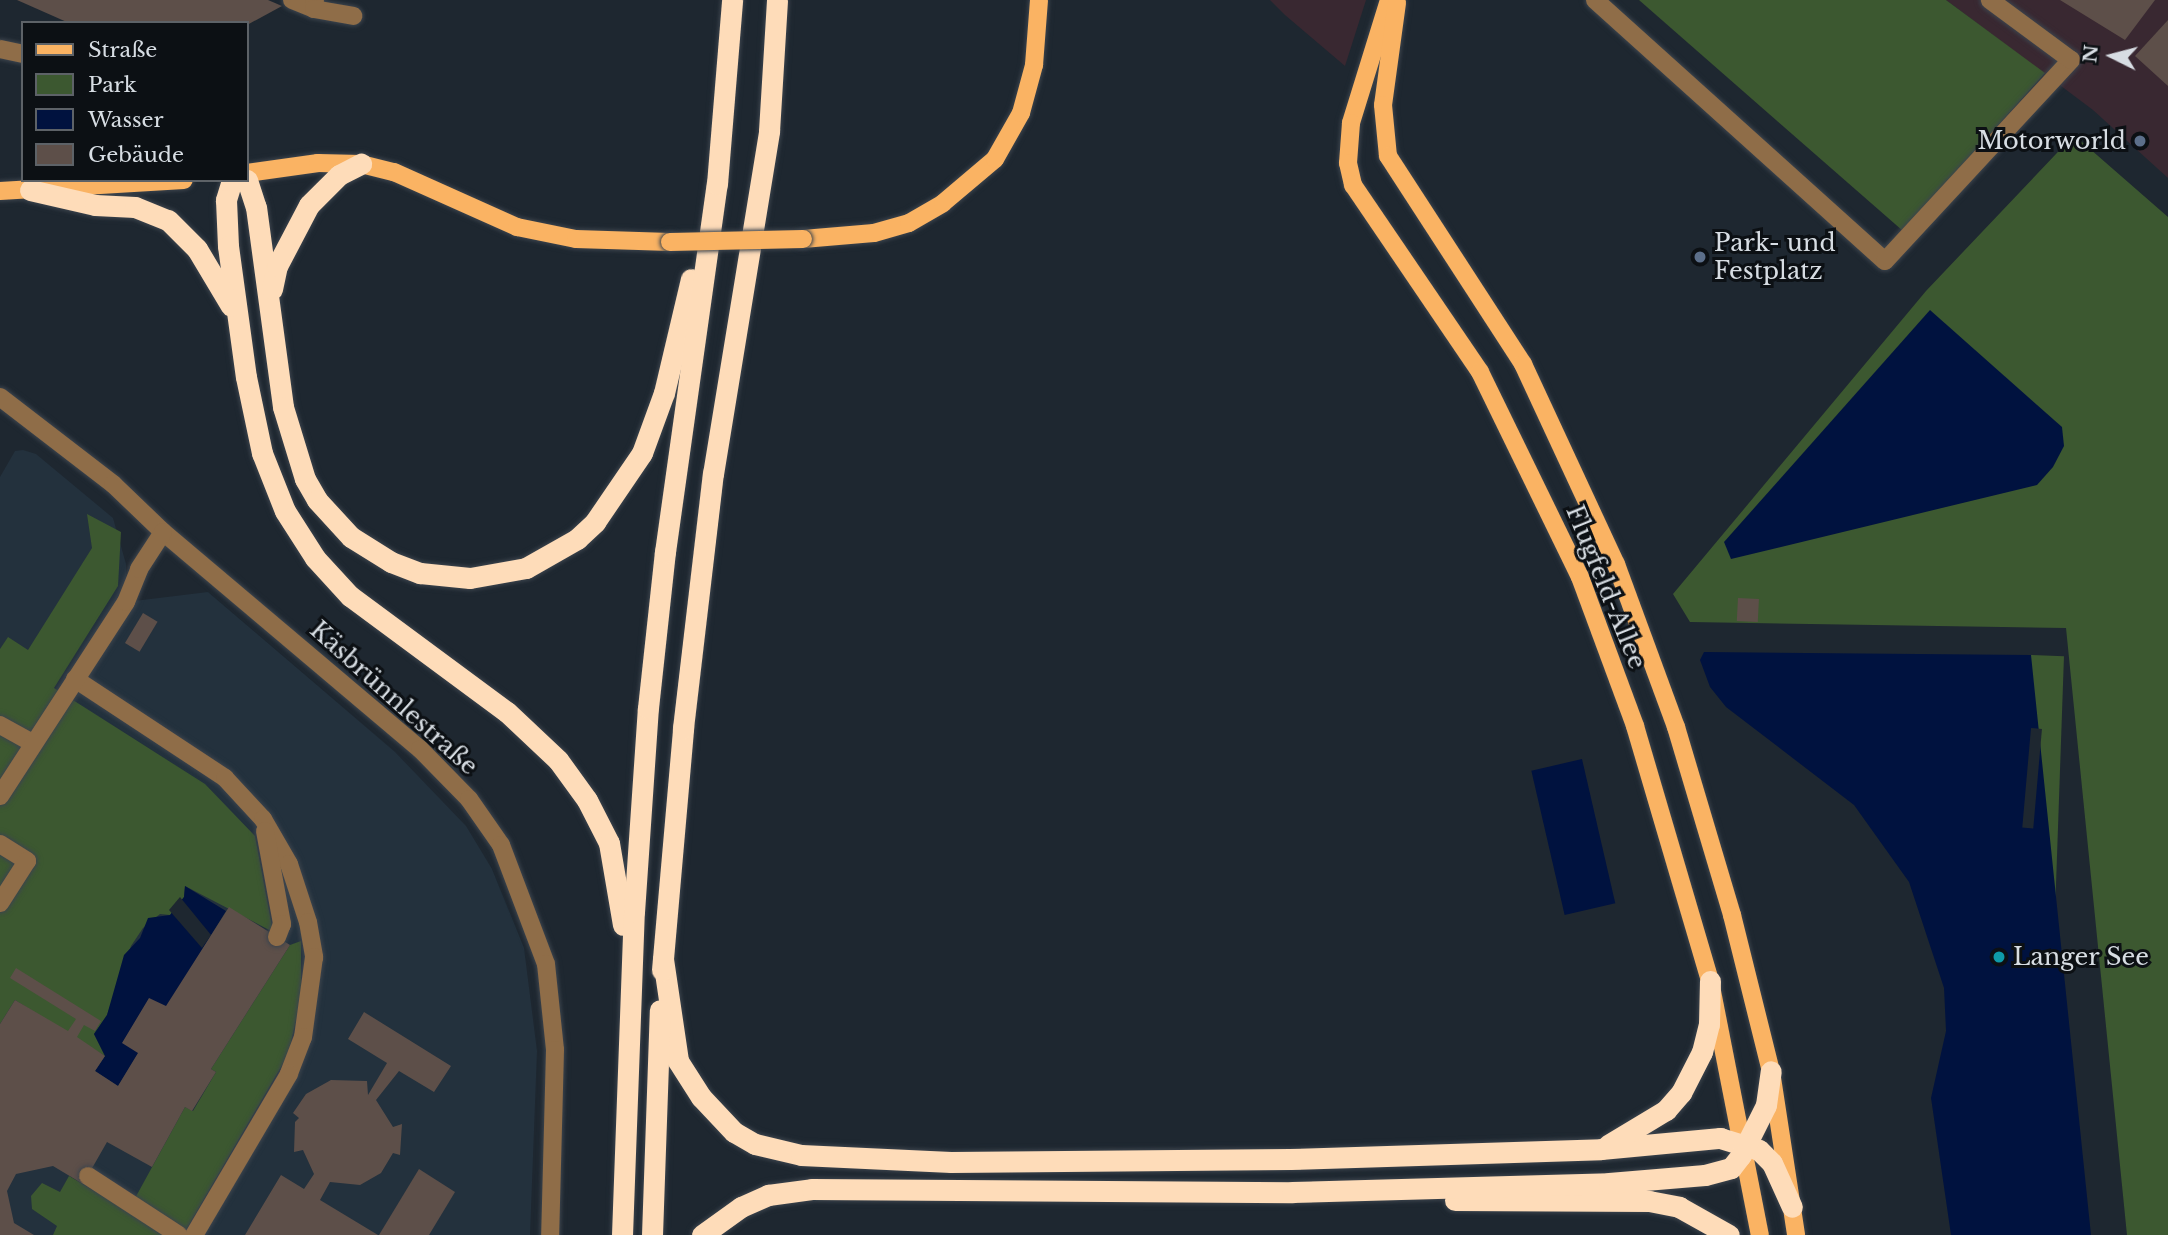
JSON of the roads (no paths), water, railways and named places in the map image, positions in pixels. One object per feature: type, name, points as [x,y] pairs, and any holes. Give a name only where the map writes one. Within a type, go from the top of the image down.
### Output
[{"type":"highway","points":[[622,1235],[628,1031],[648,708],[665,552],[717,184],[732,0]]},
{"type":"highway","points":[[652,1235],[663,959],[682,728],[713,474],[769,131],[777,0]]},
{"type":"highway","points":[[269,301],[277,266],[299,220],[332,181],[361,164]]},
{"type":"highway","points":[[232,182],[226,209],[236,315],[262,453],[272,485],[299,536],[331,578],[373,616],[499,706],[543,744],[572,778],[599,821],[612,854],[623,919],[628,1031]]},
{"type":"highway","points":[[248,182],[256,207],[277,380],[297,458],[317,500],[335,522],[370,550],[420,573],[470,578],[526,568],[577,539],[595,522],[642,453],[673,362],[700,214],[717,184]]},
{"type":"highway","points":[[30,190],[95,205],[135,207],[168,220],[197,249],[236,315]]},
{"type":"highway","points":[[663,959],[678,1061],[701,1097],[734,1132],[755,1144],[801,1155],[848,1160],[1100,1161],[1601,1149],[1707,1138],[1745,1144],[1772,1163],[1792,1207]]},
{"type":"highway","points":[[1601,1149],[1666,1110],[1681,1093],[1702,1052],[1709,1024],[1710,981]]},
{"type":"highway","points":[[702,1235],[741,1207],[768,1195],[812,1189],[1292,1192],[1595,1184],[1690,1177],[1731,1168],[1766,1105],[1771,1070]]},
{"type":"highway","points":[[1292,1192],[1487,1202],[1648,1201],[1679,1206],[1729,1235]]},
{"type":"main road","points":[[248,173],[318,163],[361,164],[394,172],[517,227],[576,239],[670,242],[803,239],[874,233],[909,223],[943,203],[995,159],[1021,113],[1034,65],[1039,0]]},
{"type":"main road","name":"Flugfeld-Allee","points":[[1389,0],[1351,123],[1348,163],[1353,185],[1473,360],[1580,577],[1639,738],[1710,981],[1745,1144],[1760,1235]]},
{"type":"main road","name":"Flugfeld-Allee","points":[[1397,0],[1383,105],[1388,156],[1522,364],[1616,564],[1708,830],[1771,1070],[1796,1235]]},
{"type":"main road","points":[[0,191],[153,182]]},
{"type":"street","points":[[292,0],[353,16]]},
{"type":"street","points":[[1595,0],[1885,261],[2071,60],[1990,0]]},
{"type":"street","points":[[0,49],[21,54]]},
{"type":"street","name":"Käsbrünnlestraße","points":[[0,397],[51,433],[163,532],[420,749],[469,799],[501,845],[547,964],[555,1050],[550,1235]]},
{"type":"street","points":[[0,796],[126,602],[139,569],[163,532]]},
{"type":"street","points":[[75,679],[205,763],[263,819],[289,864],[308,922],[314,957],[311,998],[303,1037],[289,1074],[194,1235]]},
{"type":"street","points":[[0,725],[33,743]]},
{"type":"street","points":[[263,819],[282,924],[277,937]]},
{"type":"street","points":[[0,844],[27,861],[0,904]]},
{"type":"street","points":[[88,1176],[179,1235]]},
{"type":"water","points":[[1930,310],[2062,427],[2064,446],[2053,467],[2037,485],[1731,559],[1724,542]]},
{"type":"water","name":"Langer See","points":[[1704,652],[2031,655],[2091,1235],[1951,1235],[1931,1098],[1946,1031],[1944,988],[1909,882],[1854,805],[1726,707],[1710,687],[1700,660]]},
{"type":"water","points":[[1582,759],[1615,903],[1565,915],[1531,771]]},
{"type":"water","points":[[185,886],[226,911],[118,1086],[95,1071],[105,1056],[94,1034],[107,1015],[124,955],[140,938],[148,918],[170,915],[184,897]]},
{"type":"place","name":"Motorworld","points":[[2140,141]]},
{"type":"place","name":"Park- und Festplatz","points":[[1700,257]]},
{"type":"place","name":"Langer See","points":[[1999,957]]}]
